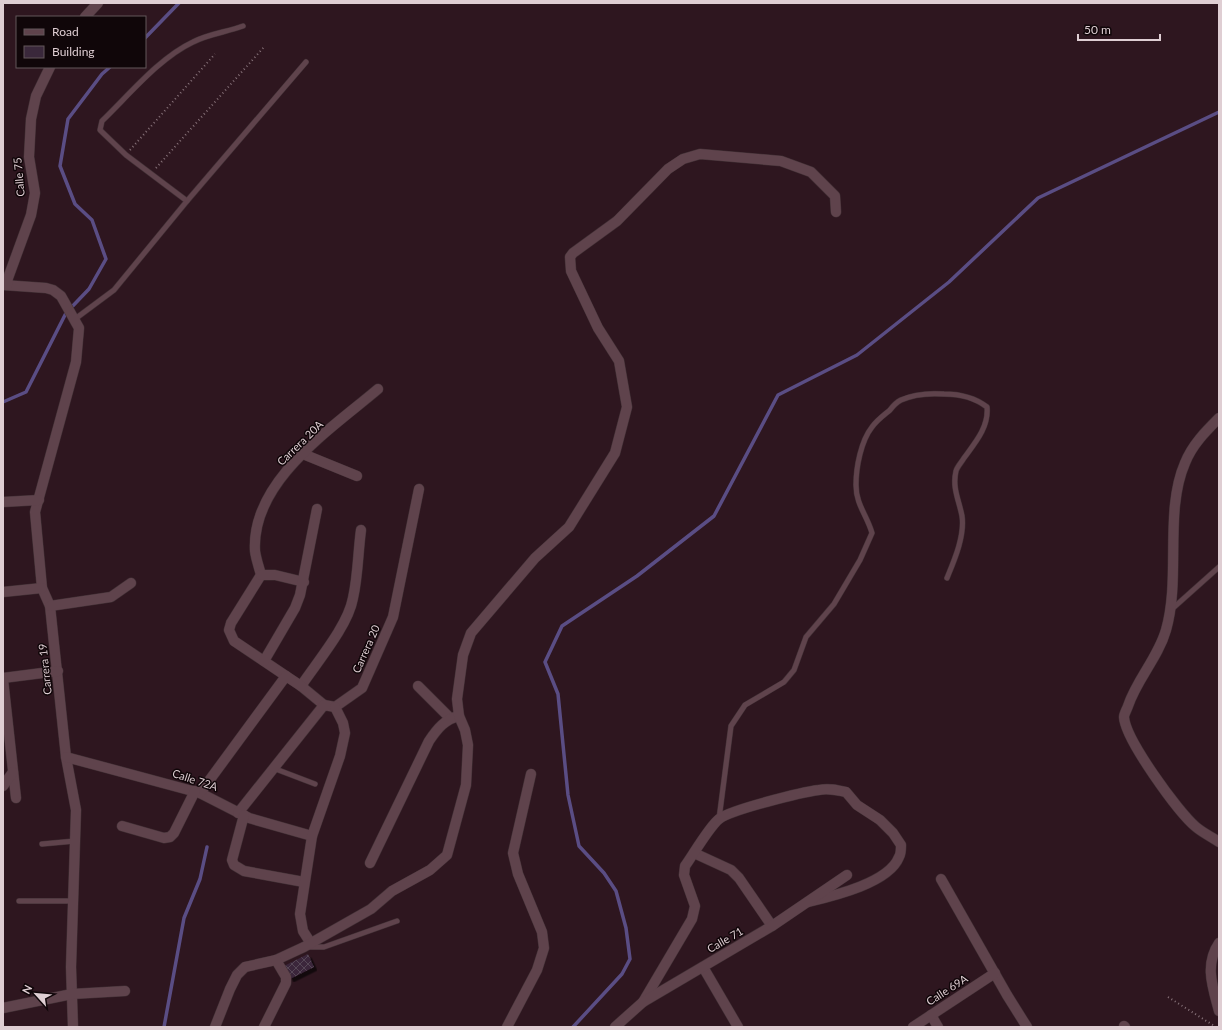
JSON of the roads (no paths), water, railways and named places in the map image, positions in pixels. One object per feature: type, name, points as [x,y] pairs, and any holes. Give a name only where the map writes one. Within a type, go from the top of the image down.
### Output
[{"type":"street","points":[[86,16],[98,3]]},
{"type":"street","name":"Calle 75","points":[[5,285],[31,215],[35,193],[29,157],[31,119],[36,96],[50,68]]},
{"type":"street","points":[[370,863],[429,741],[455,717],[456,699],[463,655],[472,633],[535,558],[569,527],[615,453],[627,407],[619,361],[598,328],[571,271],[570,257],[573,253],[617,221],[668,169],[683,159],[700,154],[781,161],[811,172],[835,196],[836,212]]},
{"type":"street","points":[[5,285],[46,288],[53,290],[61,296],[74,318]]},
{"type":"street","name":"Carrera 19","points":[[73,1027],[73,901],[76,810],[66,757],[50,606],[42,588],[35,512],[76,362],[79,328],[74,318]]},
{"type":"street","name":"Carrera 20A","points":[[261,575],[255,552],[255,545],[262,510],[276,485],[289,468],[303,454],[378,389]]},
{"type":"street","points":[[1219,418],[1195,445],[1184,464],[1176,497],[1172,609],[1165,633],[1151,663],[1137,683],[1124,717],[1129,735],[1174,804],[1196,827],[1219,842]]},
{"type":"street","points":[[303,454],[357,476]]},
{"type":"street","name":"Carrera 20","points":[[335,707],[362,688],[393,617],[419,489]]},
{"type":"street","points":[[3,502],[39,500]]},
{"type":"street","points":[[264,661],[295,608],[304,582],[317,508]]},
{"type":"street","points":[[301,686],[343,624],[349,610],[353,598],[361,530]]},
{"type":"street","points":[[304,582],[275,575],[261,575],[231,623],[229,630],[234,641],[301,686],[324,705],[335,707],[343,723],[345,733],[340,756],[312,836],[304,882],[300,914],[307,944]]},
{"type":"street","points":[[50,606],[111,597],[131,583]]},
{"type":"street","points":[[3,592],[42,588]]},
{"type":"street","points":[[16,798],[14,772],[6,724],[3,679],[58,671]]},
{"type":"street","points":[[122,826],[164,838],[170,837],[174,833],[198,792],[286,676]]},
{"type":"street","points":[[215,1027],[230,988],[245,967],[276,960],[371,909],[392,891],[430,870],[442,861],[446,855],[466,785],[468,745],[465,730],[455,717],[418,686]]},
{"type":"street","points":[[304,882],[244,872],[234,865],[232,860],[241,814],[273,768],[324,705]]},
{"type":"street","name":"Calle 72A","points":[[66,757],[198,792],[241,814],[312,836]]},
{"type":"street","points":[[3,786],[14,772]]},
{"type":"street","points":[[507,1027],[536,970],[544,948],[542,932],[518,874],[513,853],[531,774]]},
{"type":"street","points":[[643,1002],[692,918],[694,906],[684,875],[685,866],[719,819],[740,810],[818,790],[833,789],[846,792],[857,805],[880,820],[893,833],[901,845],[900,857],[895,865],[878,877],[843,893],[808,902]]},
{"type":"street","points":[[694,853],[730,870],[739,878],[772,926]]},
{"type":"street","name":"Calle 71","points":[[615,1027],[643,1002],[772,926],[847,875]]},
{"type":"street","points":[[941,879],[1027,1027]]},
{"type":"street","points":[[1219,943],[1211,960],[1210,972],[1219,1011]]},
{"type":"street","points":[[264,1027],[286,984],[286,977],[276,960]]},
{"type":"street","points":[[703,967],[738,1027]]},
{"type":"street","name":"Calle 69A","points":[[913,1027],[995,973]]},
{"type":"street","points":[[3,1008],[72,994],[125,991]]},
{"type":"street","points":[[931,1015],[938,1027]]},
{"type":"lane","points":[[187,201],[126,155],[100,130],[102,121],[164,61],[179,50],[193,42],[243,26]]},
{"type":"lane","points":[[74,318],[114,290],[187,201],[306,62]]},
{"type":"lane","points":[[719,819],[731,726],[745,705],[784,682],[794,670],[806,637],[834,604],[860,560],[872,533],[869,522],[862,514],[858,504],[856,485],[859,456],[867,436],[872,427],[901,400],[920,395],[952,394],[978,400],[987,407],[988,415],[982,431],[956,469],[955,493],[962,518],[956,552],[947,578]]},
{"type":"lane","points":[[1172,609],[1219,568]]},
{"type":"lane","points":[[273,768],[315,784]]},
{"type":"lane","points":[[42,844],[76,841]]},
{"type":"lane","points":[[19,900],[73,901]]},
{"type":"lane","points":[[307,944],[324,948],[397,921]]},
{"type":"waterway","points":[[146,37],[179,3]]},
{"type":"waterway","points":[[3,402],[26,392],[66,313],[89,289],[106,259],[92,220],[75,204],[60,166],[68,119],[102,74],[109,68]]},
{"type":"waterway","points":[[573,1027],[622,974],[630,959],[626,928],[616,891],[604,873],[579,846],[568,795],[558,694],[545,662],[562,626],[637,576],[714,516],[778,395],[857,355],[949,282],[1038,198],[1219,112]]},
{"type":"waterway","points":[[164,1027],[184,918],[200,879],[207,847]]}]
